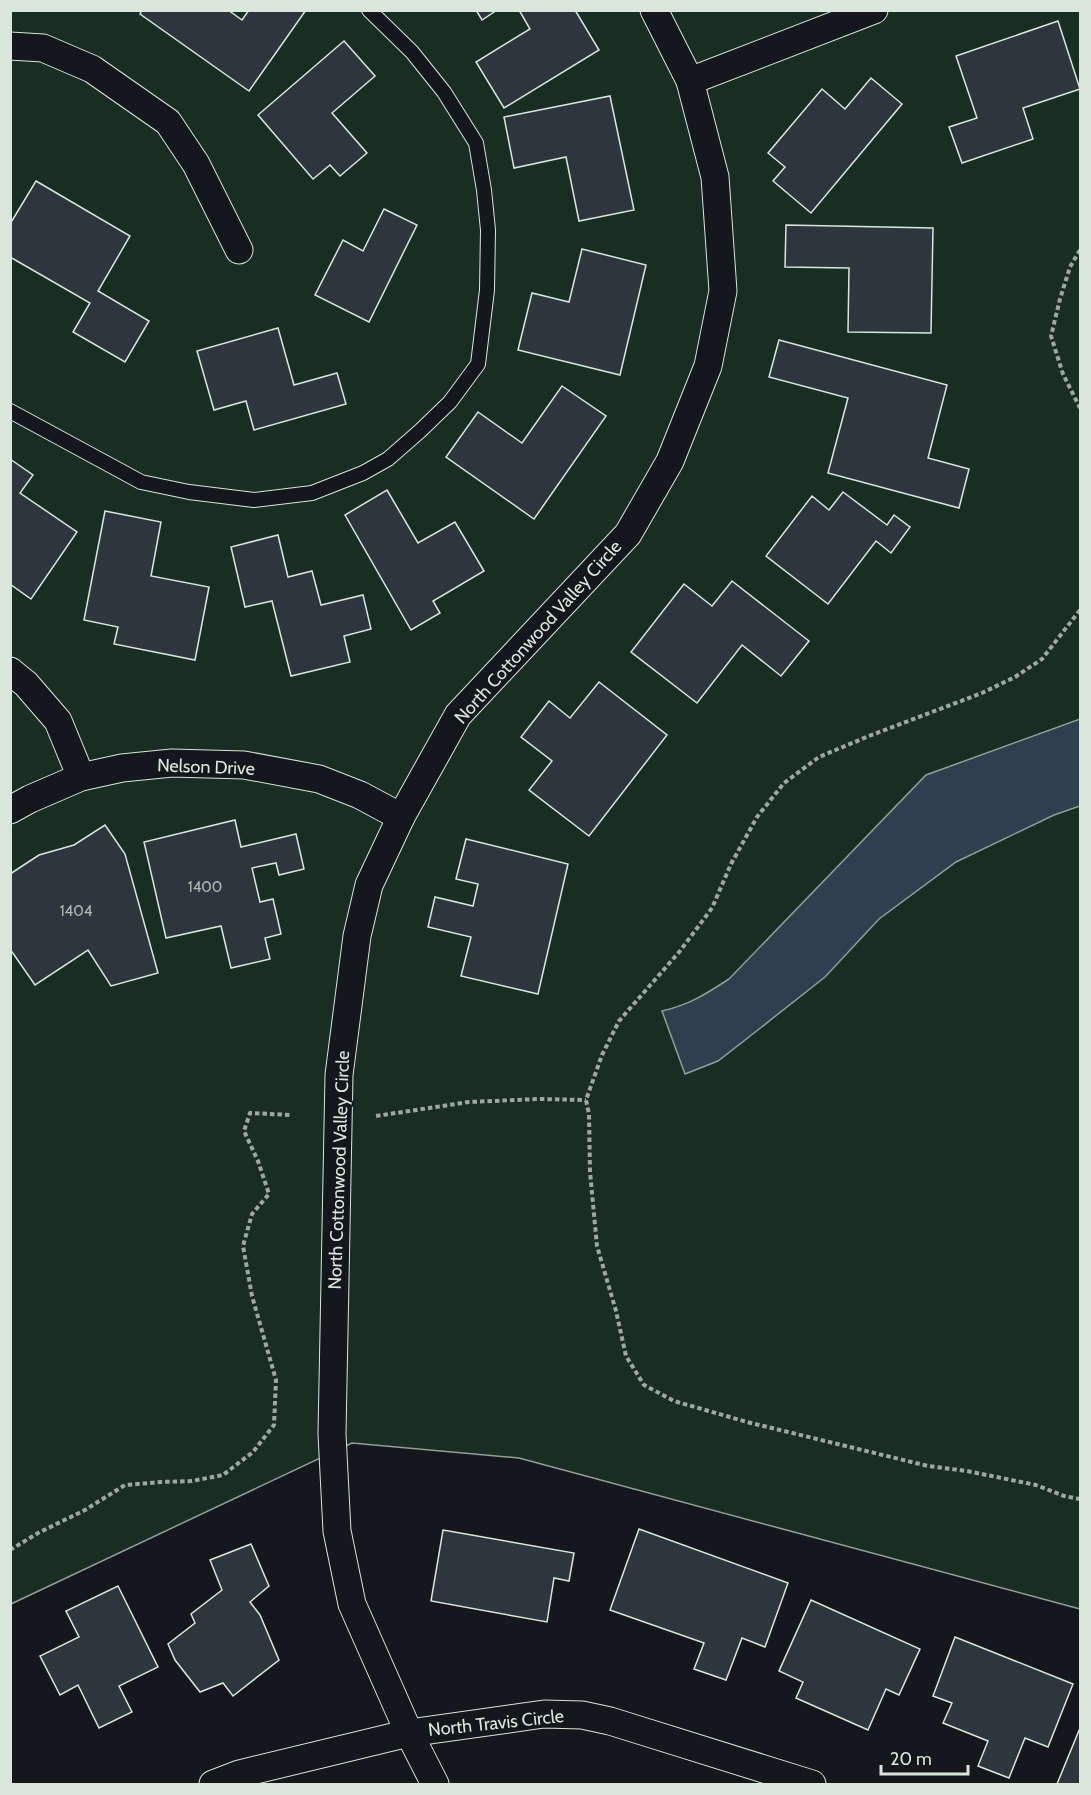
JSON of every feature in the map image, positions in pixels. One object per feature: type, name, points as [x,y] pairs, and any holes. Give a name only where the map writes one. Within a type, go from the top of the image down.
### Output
[{"type":"street","name":"North Cottonwood Valley Circle","points":[[435,1785],[409,1733],[352,1604],[337,1531],[332,1434],[339,1075],[357,936],[366,895],[401,817],[458,715],[628,534],[670,461],[708,366],[723,291],[715,177],[690,81],[654,10]]},
{"type":"street","points":[[690,81],[874,10]]},
{"type":"street","points":[[10,46],[43,48],[92,69],[168,122],[196,164],[238,250]]},
{"type":"street","points":[[10,671],[26,684],[58,721],[81,777]]},
{"type":"street","name":"Nelson Drive","points":[[10,810],[81,777],[122,768],[172,763],[244,765],[320,779],[360,795],[401,817]]},
{"type":"street","name":"North Travis Circle","points":[[213,1785],[239,1774],[409,1733],[544,1714],[582,1715],[610,1721],[762,1777],[812,1785]]},
{"type":"lane","points":[[10,411],[141,482],[189,492],[254,500],[312,493],[363,473],[388,459],[450,402],[478,364],[487,290],[488,230],[476,143],[444,92],[412,52],[369,10]]},
{"type":"path","points":[[1080,250],[1070,267],[1051,336],[1063,374],[1080,408]]},
{"type":"path","points":[[1080,610],[1042,659],[1015,677],[981,693],[819,757],[784,783],[757,817],[731,864],[712,908],[680,951],[619,1021],[602,1055],[586,1100],[589,1114],[590,1172],[597,1246],[616,1311],[626,1356],[644,1385],[674,1401],[757,1425],[928,1466],[967,1471],[1036,1485],[1064,1496],[1080,1499]]},
{"type":"path","points":[[376,1116],[469,1102],[539,1099],[586,1100]]},
{"type":"path","points":[[10,1550],[38,1533],[85,1510],[125,1485],[192,1481],[223,1475],[253,1452],[274,1425],[276,1380],[252,1296],[243,1246],[252,1214],[270,1194],[244,1131],[250,1113],[290,1115]]},
{"type":"green space","points":[[10,11],[1080,11],[1080,1609],[519,1458],[352,1443],[11,1604]]},
{"type":"water","points":[[1080,719],[1080,806],[1054,815],[956,862],[879,919],[825,977],[754,1033],[718,1061],[685,1074],[662,1011],[681,1006],[729,979],[926,775]]},
{"type":"building","points":[[142,10],[228,10],[242,20],[249,10],[306,10],[249,91],[140,14]]},
{"type":"building","points":[[476,10],[497,10],[482,20]]},
{"type":"building","points":[[519,10],[575,10],[599,50],[504,108],[476,62],[530,29]]},
{"type":"building","points":[[1058,21],[1080,89],[1023,108],[1033,139],[962,163],[949,127],[977,118],[956,56]]},
{"type":"building","points":[[344,41],[375,76],[332,113],[367,153],[340,176],[330,165],[313,179],[258,115]]},
{"type":"building","points":[[871,78],[902,104],[811,213],[773,181],[785,167],[768,153],[822,89],[845,109]]},
{"type":"building","points":[[610,96],[634,210],[579,221],[566,157],[514,168],[504,117]]},
{"type":"building","points":[[36,181],[130,236],[98,291],[149,321],[125,362],[73,332],[90,303],[10,257],[10,224]]},
{"type":"building","points":[[384,209],[417,225],[369,322],[315,295],[343,240],[363,251]]},
{"type":"building","points":[[786,225],[933,228],[931,333],[848,332],[849,268],[785,267]]},
{"type":"building","points":[[582,249],[646,265],[620,375],[518,350],[532,293],[569,302]]},
{"type":"building","points":[[278,328],[294,385],[337,373],[346,404],[254,430],[246,401],[214,410],[197,351]]},
{"type":"building","points":[[779,340],[947,385],[928,458],[969,469],[959,508],[828,473],[848,398],[769,377]]},
{"type":"building","points":[[562,386],[606,416],[534,519],[446,457],[478,412],[522,443]]},
{"type":"building","points":[[10,459],[33,475],[20,493],[77,532],[31,599],[10,584]]},
{"type":"building","points":[[387,490],[418,543],[455,522],[484,571],[433,601],[440,613],[411,630],[345,515]]},
{"type":"building","points":[[843,492],[887,525],[894,515],[910,527],[891,553],[876,541],[828,604],[766,556],[812,496],[829,510]]},
{"type":"building","points":[[105,511],[161,522],[151,576],[209,587],[195,660],[114,644],[118,627],[84,620]]},
{"type":"building","points":[[278,535],[288,577],[312,571],[321,605],[363,595],[371,629],[344,636],[350,662],[291,676],[272,601],[245,607],[231,547]]},
{"type":"building","points":[[732,581],[809,641],[781,676],[742,645],[697,703],[631,652],[684,584],[712,606]]},
{"type":"building","points":[[599,682],[667,735],[589,836],[529,790],[552,761],[521,737],[549,701],[570,718]]},
{"type":"building","points":[[235,820],[241,847],[296,834],[304,869],[279,875],[276,863],[252,868],[260,902],[273,899],[281,934],[265,938],[270,959],[231,968],[221,926],[166,938],[144,842]]},
{"type":"building","points":[[105,825],[125,854],[158,973],[111,986],[88,950],[35,985],[10,949],[10,874],[39,855],[74,845]]},
{"type":"building","points":[[466,839],[568,864],[538,994],[461,976],[471,937],[428,927],[435,897],[473,906],[478,884],[456,879]]},
{"type":"building","points":[[639,1529],[788,1583],[765,1647],[742,1638],[726,1680],[694,1669],[704,1643],[610,1610]]},
{"type":"building","points":[[443,1530],[574,1553],[569,1581],[554,1578],[547,1622],[431,1601]]},
{"type":"building","points":[[251,1544],[269,1586],[250,1602],[260,1615],[279,1660],[233,1696],[223,1683],[200,1692],[175,1660],[168,1644],[195,1623],[191,1614],[222,1590],[210,1560]]},
{"type":"building","points":[[118,1586],[158,1667],[119,1686],[132,1712],[99,1728],[78,1685],[60,1695],[40,1656],[79,1637],[66,1611]]},
{"type":"building","points":[[811,1600],[920,1649],[899,1695],[886,1689],[868,1730],[796,1698],[803,1682],[779,1671]]},
{"type":"building","points":[[955,1637],[1073,1684],[1048,1747],[1025,1738],[1009,1778],[978,1766],[988,1741],[943,1723],[952,1703],[933,1696]]},
{"type":"building","points":[[1080,1728],[1080,1784],[1057,1784]]}]
